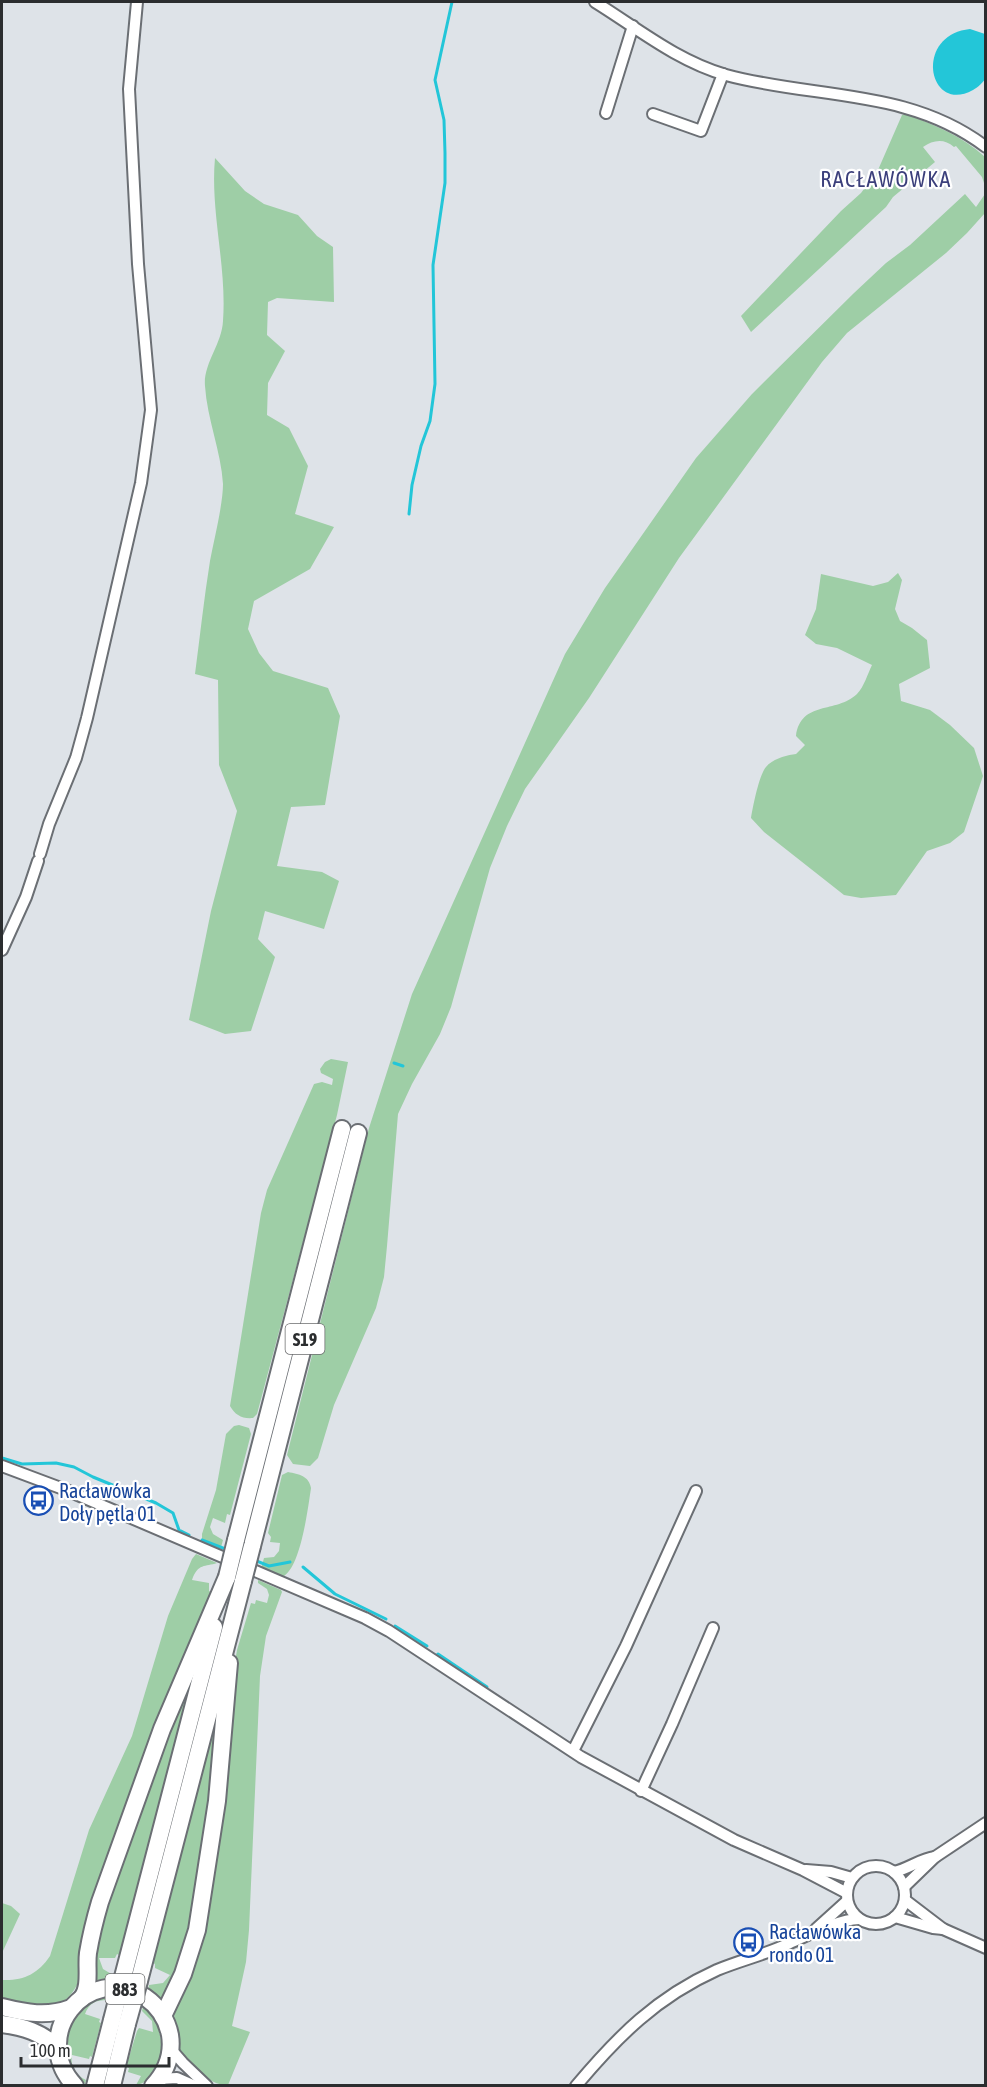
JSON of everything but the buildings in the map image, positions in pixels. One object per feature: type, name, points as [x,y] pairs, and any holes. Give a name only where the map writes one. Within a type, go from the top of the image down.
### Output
[{"type":"highway","name":"S19","points":[[101,2084],[120,2022],[350,1131]]},
{"type":"highway","name":"S19","points":[[131,1979],[232,1621],[235,1579]]},
{"type":"highway","points":[[75,2085],[63,2068],[58,2048],[60,2027],[87,1986],[88,1952],[100,1902],[162,1729],[235,1579]]},
{"type":"highway","points":[[163,2016],[183,1974],[197,1930],[217,1801],[232,1621]]},
{"type":"highway","name":"883","points":[[2,2007],[22,2012],[47,2014],[101,1990],[115,1988],[129,1990],[148,2000],[163,2016],[168,2029],[170,2048],[166,2067],[156,2082]]},
{"type":"highway","points":[[2,2024],[36,2032],[58,2048]]},
{"type":"highway","points":[[57,2085],[63,2068]]},
{"type":"street","points":[[2,950],[26,897],[49,824],[76,758],[141,483],[149,429],[151,410],[138,264],[129,89],[137,2]]},
{"type":"street","points":[[595,2],[616,8],[633,26],[696,64],[746,80],[916,110],[949,124],[986,147]]},
{"type":"street","points":[[606,113],[633,26]]},
{"type":"street","points":[[653,114],[701,131],[723,74]]},
{"type":"street","points":[[2,1466],[66,1490],[365,1618],[390,1631],[573,1751],[640,1791],[765,1855],[803,1870],[847,1897],[851,1910],[859,1918],[872,1924],[880,1924],[895,1917],[903,1906],[904,1887],[894,1872]]},
{"type":"street","points":[[573,1751],[626,1646],[696,1491]]},
{"type":"street","points":[[640,1791],[672,1724],[713,1628]]},
{"type":"street","points":[[904,1887],[935,1857],[986,1823]]},
{"type":"street","points":[[814,1931],[847,1897],[852,1878],[859,1871],[876,1866],[894,1872],[927,1858],[935,1857]]},
{"type":"street","points":[[803,1870],[831,1872],[852,1878]]},
{"type":"street","points":[[905,1900],[943,1929]]},
{"type":"street","points":[[895,1917],[943,1929],[986,1947]]},
{"type":"street","points":[[576,2085],[625,2031],[672,1994],[717,1970],[789,1944],[814,1931],[852,1918],[859,1918]]},
{"type":"street","points":[[170,2048],[207,2085]]},
{"type":"street","points":[[156,2082],[177,2078],[195,2085]]},
{"type":"green space","points":[[906,114],[958,137],[985,157],[985,186],[982,177],[956,146],[938,141],[923,147],[935,162],[893,197],[886,207],[751,332],[741,316],[861,193],[878,170],[902,115]]},
{"type":"green space","points":[[215,158],[245,191],[264,204],[298,215],[317,236],[333,247],[334,302],[277,298],[268,302],[267,335],[285,351],[268,383],[267,415],[289,428],[308,466],[295,514],[334,527],[310,569],[254,601],[248,629],[259,653],[273,671],[328,688],[340,716],[325,805],[291,807],[277,866],[322,872],[339,881],[324,929],[265,911],[258,939],[275,957],[251,1031],[225,1034],[189,1020],[211,911],[237,811],[219,765],[218,680],[195,674],[210,561],[223,492],[220,459],[208,411],[205,386],[207,370],[222,329],[224,300],[215,199]]},
{"type":"green space","points":[[965,194],[976,207],[985,194],[985,213],[946,253],[847,333],[822,362],[679,558],[589,698],[525,789],[490,868],[451,1007],[440,1034],[398,1114],[384,1277],[376,1308],[334,1405],[318,1458],[310,1466],[293,1464],[287,1455],[369,1128],[412,994],[565,654],[605,588],[696,458],[752,394],[854,293]]},
{"type":"green space","points":[[898,573],[902,580],[895,609],[900,621],[927,640],[930,668],[899,684],[901,701],[930,710],[950,725],[974,748],[983,776],[964,832],[950,843],[927,851],[896,895],[861,898],[844,895],[764,832],[751,818],[763,771],[776,760],[796,754],[805,745],[796,736],[799,725],[805,717],[812,712],[849,700],[857,694],[872,665],[837,648],[816,644],[805,635],[816,609],[821,574],[873,586],[888,582]]},
{"type":"green space","points":[[331,1059],[348,1062],[337,1115],[257,1414],[253,1418],[245,1418],[234,1412],[230,1406],[261,1213],[267,1190],[314,1084],[322,1082],[332,1085],[333,1079],[321,1073],[320,1069],[325,1062]]},
{"type":"green space","points":[[234,1426],[249,1428],[251,1434],[230,1515],[227,1514],[225,1523],[213,1518],[210,1527],[213,1534],[223,1540],[220,1551],[205,1545],[202,1541],[202,1534],[216,1490],[226,1434]]},
{"type":"green space","points":[[288,1472],[306,1478],[311,1488],[299,1549],[290,1570],[284,1576],[261,1569],[264,1558],[274,1557],[279,1551],[280,1543],[270,1542],[271,1537],[268,1533],[282,1475]]},
{"type":"green space","points":[[196,1554],[217,1563],[199,1568],[192,1580],[209,1583],[211,1592],[78,1983],[71,1994],[55,2005],[35,2007],[2,2001],[2,1980],[23,1978],[35,1972],[50,1956],[89,1830],[132,1736],[168,1616]]},
{"type":"green space","points":[[258,1580],[282,1592],[266,1636],[260,1676],[249,1930],[246,1962],[232,2026],[250,2032],[228,2085],[223,2085],[207,2077],[184,2055],[175,2037],[174,2016],[237,1650],[251,1603],[255,1604],[256,1600],[267,1603],[269,1595],[267,1589],[258,1583]]},
{"type":"green space","points":[[191,1680],[119,1955],[117,1954],[115,1958],[99,1958],[103,1969],[113,1975],[111,1981],[94,1984],[93,1971],[100,1923],[185,1684]]},
{"type":"green space","points":[[218,1712],[216,1761],[189,1942],[160,2001],[148,1991],[149,1985],[163,1983],[170,1975],[155,1968],[153,1963]]},
{"type":"green space","points":[[2,1903],[11,1906],[20,1914],[2,1953]]},
{"type":"green space","points":[[108,1997],[107,2000],[91,2005],[85,2014],[100,2019],[101,2023],[92,2057],[90,2056],[89,2059],[72,2055],[73,2066],[69,2059],[67,2046],[68,2033],[73,2021],[81,2010],[93,2002]]},
{"type":"green space","points":[[143,2007],[157,2026],[161,2050],[155,2073],[147,2081],[136,2085],[141,2076],[128,2072],[129,2068],[126,2067],[137,2031],[139,2028],[153,2032],[152,2021],[142,2011]]},
{"type":"green space","points":[[74,2070],[86,2080],[85,2084],[75,2072]]},
{"type":"water","points":[[970,29],[985,34],[986,77],[973,90],[958,95],[946,92],[937,83],[933,71],[934,58],[940,45],[952,34]]},
{"type":"waterway","points":[[409,514],[412,485],[421,446],[430,421],[435,384],[433,265],[445,183],[444,120],[435,80],[452,2]]},
{"type":"waterway","points":[[394,1063],[403,1066]]},
{"type":"waterway","points":[[2,1458],[22,1464],[56,1463],[74,1467],[156,1503],[173,1513],[179,1530],[189,1535]]},
{"type":"waterway","points":[[202,1540],[228,1550]]},
{"type":"waterway","points":[[254,1560],[269,1566],[290,1562]]},
{"type":"waterway","points":[[303,1567],[335,1594],[386,1619]]},
{"type":"waterway","points":[[395,1626],[427,1646]]},
{"type":"waterway","points":[[438,1654],[487,1687]]},
{"type":"place","name":"Racławówka Doły pętla 01","points":[[38,1501]]},
{"type":"place","name":"Racławówka rondo 01","points":[[748,1943]]},
{"type":"district","name":"RACŁAWÓWKA","points":[[886,179]]}]
